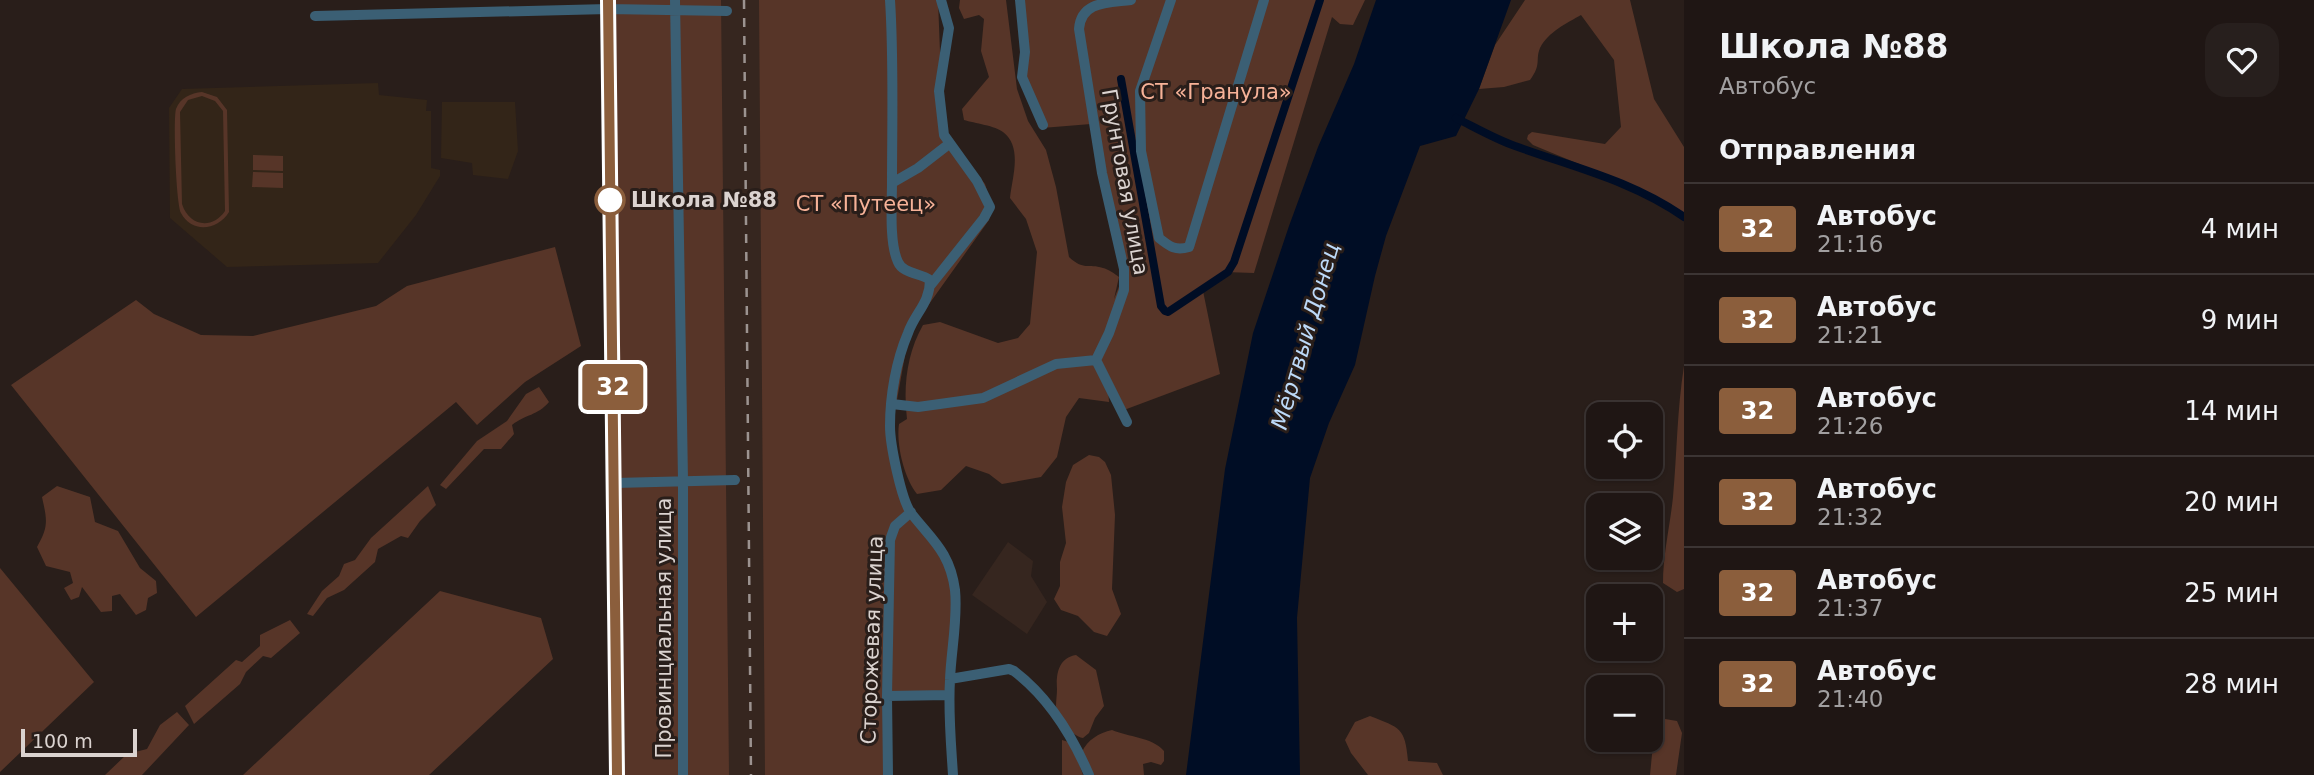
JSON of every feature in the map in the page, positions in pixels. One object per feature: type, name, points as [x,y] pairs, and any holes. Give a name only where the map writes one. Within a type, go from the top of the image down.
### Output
[{"type":"street","points":[[890,0],[895,247],[899,264],[930,281],[925,305],[909,329],[902,348],[892,404],[891,442],[904,500],[933,536],[946,558],[955,589],[949,695],[953,775]]},
{"type":"street","points":[[930,286],[990,207],[977,181],[943,135],[939,92],[949,28],[941,0]]},
{"type":"street","points":[[1020,0],[1025,52],[1022,77],[1042,125]]},
{"type":"street","name":"Грунтовая улица","points":[[1096,360],[1124,290],[1124,269],[1102,173],[1079,29],[1085,10],[1101,4],[1131,0]]},
{"type":"street","points":[[1171,0],[1140,91],[1141,151],[1159,238],[1179,250],[1189,247],[1264,0]]},
{"type":"street","points":[[608,5],[617,775]]},
{"type":"street","points":[[315,16],[608,5],[675,5],[727,10]]},
{"type":"street","name":"Провинциальная улица","points":[[675,5],[683,480],[683,775]]},
{"type":"street","points":[[892,183],[949,145]]},
{"type":"street","points":[[892,404],[918,407],[983,398],[1056,364],[1096,360],[1127,422]]},
{"type":"street","name":"Провинциальная улица","points":[[615,483],[735,481]]},
{"type":"street","name":"Сторожевая улица","points":[[888,775],[890,540],[895,526],[911,512]]},
{"type":"street","points":[[950,679],[1014,671],[1038,694],[1068,732],[1089,775]]},
{"type":"street","points":[[887,696],[949,695]]},
{"type":"shaded area","points":[[716,0],[761,0],[766,775],[722,775]]},
{"type":"shaded area","points":[[378,83],[379,95],[427,100],[426,111],[431,111],[431,168],[440,170],[440,176],[416,215],[378,263],[227,267],[170,218],[169,108],[182,89]]},
{"type":"shaded area","points":[[442,102],[515,102],[518,151],[508,179],[473,175],[472,163],[441,158]]},
{"type":"shaded area","points":[[1008,542],[1033,561],[1031,576],[1047,602],[1027,634],[972,595]]},
{"type":"green space","points":[[613,0],[721,0],[729,775],[625,775]]},
{"type":"green space","name":"СТ «Путеец»","points":[[759,0],[938,0],[943,130],[985,184],[992,206],[989,220],[917,321],[907,344],[895,411],[894,465],[904,502],[953,571],[951,694],[886,697],[887,775],[765,775]]},
{"type":"green space","name":"СТ «Гранула»","points":[[960,0],[1006,0],[1017,89],[1028,121],[1046,150],[1069,257],[1079,264],[1105,269],[1119,277],[1114,299],[1122,279],[1091,124],[1042,128],[1024,79],[1017,0],[1365,0],[1353,25],[1340,24],[1332,17],[1254,273],[1225,272],[1202,286],[1220,374],[1124,410],[1108,387],[1109,402],[1079,398],[1066,417],[1057,457],[1041,477],[1002,484],[989,474],[966,466],[941,490],[917,494],[905,470],[898,432],[899,424],[907,419],[908,370],[913,347],[923,325],[940,322],[998,343],[1018,338],[1030,324],[1037,252],[1026,219],[1010,198],[1015,154],[1009,138],[995,128],[964,120],[962,109],[989,77],[981,51],[984,19],[979,15],[964,19],[959,8]]},
{"type":"green space","points":[[1525,0],[1630,0],[1654,99],[1684,147],[1684,217],[1649,195],[1533,145],[1527,139],[1532,132],[1605,144],[1621,127],[1614,60],[1581,15],[1558,28],[1543,42],[1536,70],[1530,80],[1504,87],[1479,89],[1495,45]]},
{"type":"green space","points":[[202,92],[217,97],[227,110],[229,212],[212,226],[198,227],[186,220],[179,206],[175,128],[178,105],[190,95]],"holes":[[[202,96],[215,101],[223,111],[225,211],[214,221],[201,223],[190,217],[182,204],[180,112],[188,100]]]},
{"type":"green space","points":[[253,155],[283,156],[283,171],[253,170]]},
{"type":"green space","points":[[253,172],[283,173],[283,188],[252,187]]},
{"type":"green space","points":[[555,247],[581,346],[525,382],[477,425],[456,402],[196,617],[11,385],[136,300],[154,314],[201,335],[253,336],[376,306],[407,286]]},
{"type":"green space","points":[[1684,366],[1684,589],[1677,592],[1663,583],[1663,572],[1673,497]]},
{"type":"green space","points":[[539,387],[549,402],[545,407],[512,425],[514,434],[501,449],[484,449],[446,489],[440,485],[477,441],[507,421],[526,394]]},
{"type":"green space","points":[[1089,455],[1099,457],[1105,462],[1111,475],[1115,515],[1112,589],[1121,614],[1107,636],[1094,632],[1078,616],[1061,610],[1054,599],[1060,586],[1060,562],[1066,543],[1062,507],[1066,482],[1073,465]]},
{"type":"green space","points":[[57,486],[90,497],[95,522],[118,531],[140,568],[156,581],[157,593],[148,598],[146,610],[136,615],[120,594],[112,596],[112,611],[101,612],[82,587],[79,597],[71,600],[64,588],[73,583],[70,572],[46,566],[37,547],[46,523],[42,497]]},
{"type":"green space","points":[[428,486],[436,505],[408,538],[401,536],[378,549],[375,562],[344,590],[327,598],[313,616],[307,614],[322,591],[339,576],[344,564],[355,560],[371,538]]},
{"type":"green space","points":[[0,568],[94,682],[0,772]]},
{"type":"green space","points":[[440,591],[541,618],[553,659],[429,775],[243,775]]},
{"type":"green space","points":[[290,620],[300,633],[271,658],[263,656],[246,672],[240,684],[194,724],[185,706],[236,660],[242,662],[260,646],[260,635]]},
{"type":"green space","points":[[1076,655],[1096,670],[1104,706],[1089,733],[1083,738],[1066,726],[1056,706],[1059,668],[1065,660]]},
{"type":"green space","points":[[177,712],[189,725],[142,775],[105,775],[127,754],[147,749],[160,725]]},
{"type":"green space","points":[[1370,716],[1399,730],[1405,741],[1408,761],[1437,763],[1443,775],[1368,775],[1351,753],[1345,740],[1355,722]]},
{"type":"green space","points":[[1663,719],[1677,721],[1682,733],[1676,775],[1650,775],[1652,752],[1663,752]]},
{"type":"green space","points":[[1112,730],[1159,746],[1164,751],[1164,761],[1161,765],[1151,762],[1143,764],[1144,775],[1092,775],[1082,752],[1094,738]]},
{"type":"green space","points":[[1062,740],[1072,743],[1083,775],[1062,775]]},
{"type":"water","name":"Мёртвый Донец","points":[[1376,0],[1511,0],[1479,89],[1456,136],[1420,146],[1386,236],[1355,365],[1329,423],[1310,478],[1297,618],[1300,775],[1186,775],[1225,469],[1253,333],[1318,147],[1354,64]]},
{"type":"waterway","points":[[1121,79],[1161,306],[1168,312],[1228,272],[1234,262],[1320,0]]},
{"type":"waterway","points":[[1456,118],[1508,143],[1623,184],[1684,217]]},
{"type":"railway","points":[[744,0],[751,775]]},
{"type":"bus line","name":"32","points":[[608,0],[617,775]]},
{"type":"place","name":"Школа №88","points":[[610,200]]}]
